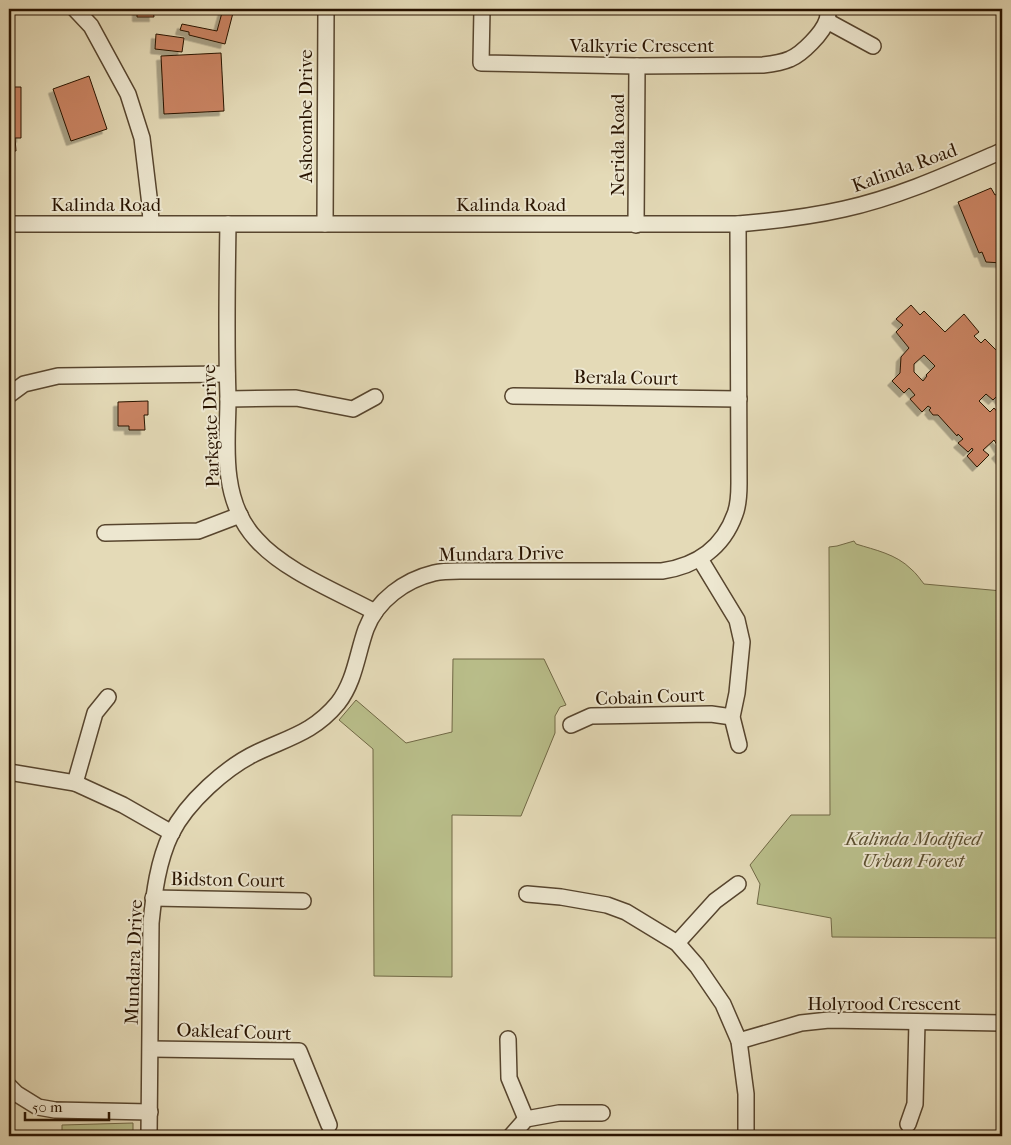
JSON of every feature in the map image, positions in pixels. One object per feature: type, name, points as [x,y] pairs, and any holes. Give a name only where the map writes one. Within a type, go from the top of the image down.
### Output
[{"type":"street","points":[[75,9],[91,26],[128,94],[142,138],[150,205],[150,223]]},
{"type":"street","name":"Ashcombe Drive","points":[[325,224],[326,9]]},
{"type":"street","name":"Valkyrie Crescent","points":[[482,9],[481,63],[637,66],[763,66],[778,63],[791,59],[802,52],[813,40],[827,15]]},
{"type":"street","points":[[827,15],[873,46]]},
{"type":"street","name":"Nerida Road","points":[[636,225],[637,66]]},
{"type":"street","name":"Kalinda Road","points":[[9,224],[738,224],[788,220],[846,209],[892,195],[1002,152]]},
{"type":"street","name":"Parkgate Drive","points":[[228,224],[228,476],[232,495],[240,515],[256,539],[278,559],[375,612]]},
{"type":"street","name":"Mundara Drive","points":[[149,1136],[151,923],[153,898],[162,860],[172,833],[191,805],[220,776],[257,752],[305,731],[323,718],[338,702],[353,676],[366,629],[375,612],[387,598],[400,587],[436,572],[662,571],[680,568],[700,559],[714,547],[725,533],[735,514],[739,483],[738,224]]},
{"type":"street","points":[[9,395],[24,384],[58,376],[227,374]]},
{"type":"street","name":"Berala Court","points":[[513,396],[739,399]]},
{"type":"street","points":[[228,399],[296,398],[353,409],[375,397]]},
{"type":"street","points":[[105,533],[198,531],[240,515]]},
{"type":"street","points":[[700,559],[737,620],[742,642],[737,693],[732,717],[739,745]]},
{"type":"street","points":[[75,783],[95,713],[108,698]]},
{"type":"street","name":"Cobain Court","points":[[571,725],[591,716],[710,714],[732,717]]},
{"type":"street","points":[[9,772],[75,783],[123,805],[172,833]]},
{"type":"street","points":[[677,943],[715,901],[738,884]]},
{"type":"street","points":[[527,894],[561,897],[607,905],[626,912],[677,943],[697,966],[723,1004],[739,1041],[746,1094],[746,1136]]},
{"type":"street","name":"Bidston Court","points":[[153,898],[303,900]]},
{"type":"street","name":"Holyrood Crescent","points":[[739,1041],[802,1023],[829,1020],[1002,1023]]},
{"type":"street","points":[[908,1124],[915,1104],[917,1022]]},
{"type":"street","points":[[508,1039],[509,1078],[526,1119]]},
{"type":"street","name":"Oakleaf Court","points":[[151,1049],[299,1051],[329,1125]]},
{"type":"street","points":[[9,1086],[17,1094],[38,1107],[55,1110],[150,1112]]},
{"type":"street","points":[[511,1136],[526,1119],[559,1113],[602,1113]]},
{"type":"green space","name":"Kalinda Modified Urban Forest","points":[[854,541],[856,544],[885,553],[899,560],[913,571],[924,584],[1002,591],[1002,938],[832,937],[831,918],[757,904],[760,884],[750,865],[791,815],[830,815],[829,547]]},
{"type":"green space","points":[[453,659],[544,659],[566,705],[560,707],[555,716],[555,733],[521,816],[452,815],[452,977],[374,976],[373,749],[339,720],[356,700],[406,743],[452,732]]},
{"type":"green space","points":[[133,1123],[133,1136],[62,1136],[62,1125]]},
{"type":"building","points":[[137,9],[153,9],[154,17],[137,17]]},
{"type":"building","points":[[223,9],[234,9],[225,44],[189,35],[189,32],[180,30],[182,24],[217,31]]},
{"type":"building","points":[[156,34],[184,38],[182,52],[155,49]]},
{"type":"building","points":[[221,53],[224,111],[164,114],[161,56]]},
{"type":"building","points":[[89,76],[107,129],[71,141],[53,89]]},
{"type":"building","points":[[9,87],[21,87],[21,138],[15,138],[16,151],[9,151]]},
{"type":"building","points":[[991,188],[995,195],[1002,192],[1002,263],[986,262],[982,252],[979,253],[958,202]]},
{"type":"building","points":[[911,305],[920,315],[924,311],[945,332],[964,314],[979,332],[974,336],[981,343],[985,339],[1002,356],[998,361],[1002,365],[1002,402],[997,396],[993,400],[986,394],[979,401],[990,412],[994,408],[1002,417],[1002,433],[996,437],[1002,443],[1002,461],[996,454],[1000,450],[994,440],[983,450],[989,455],[977,467],[967,456],[973,450],[972,448],[968,452],[958,443],[963,439],[958,434],[957,436],[938,415],[933,415],[929,410],[931,408],[928,406],[922,412],[910,399],[915,395],[909,388],[904,393],[892,381],[900,373],[901,357],[909,348],[896,332],[903,325],[896,319]],"holes":[[[924,355],[935,366],[923,381],[914,372],[914,364]]]},
{"type":"building","points":[[148,401],[148,415],[144,415],[145,430],[129,430],[129,426],[118,426],[118,402]]}]
